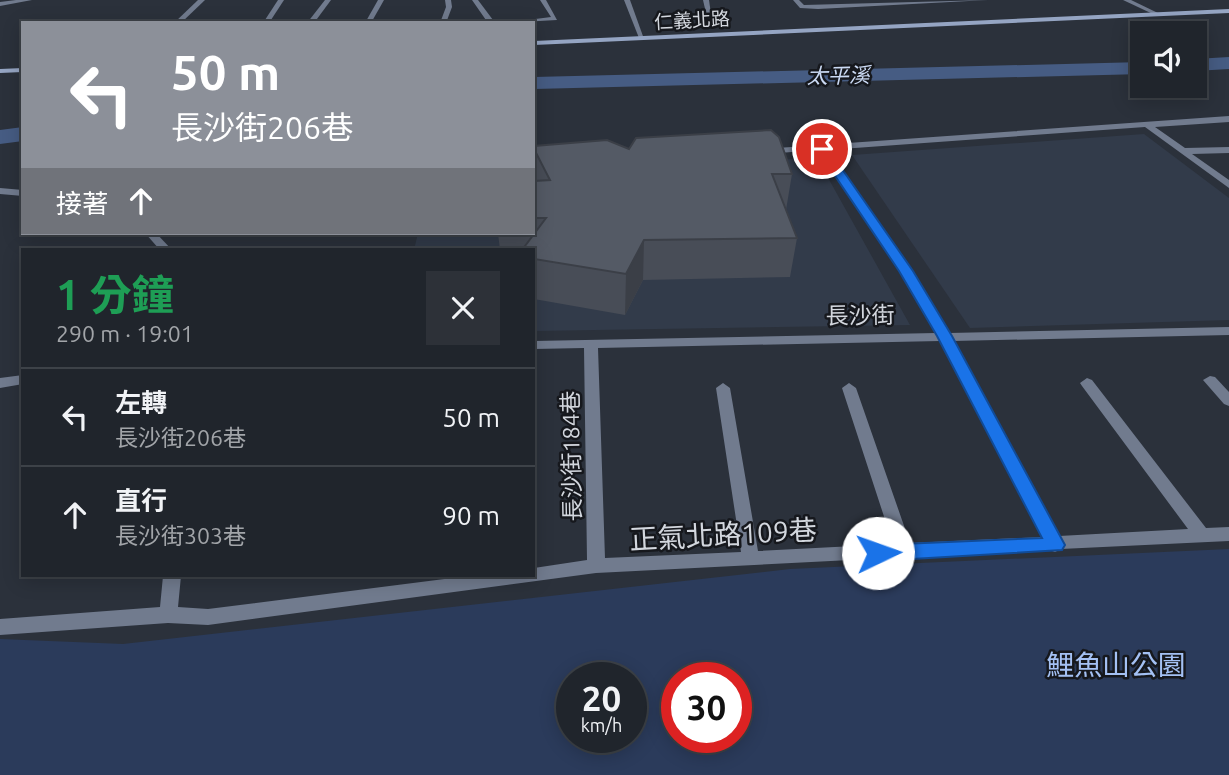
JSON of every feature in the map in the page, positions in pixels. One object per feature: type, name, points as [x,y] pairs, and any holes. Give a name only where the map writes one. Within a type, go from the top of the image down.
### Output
[{"type":"street","points":[[0,4],[29,0]]},
{"type":"street","points":[[179,21],[202,0]]},
{"type":"street","points":[[267,21],[281,0]]},
{"type":"street","points":[[312,21],[328,0]]},
{"type":"street","points":[[369,21],[381,0]]},
{"type":"street","points":[[444,21],[449,7],[448,0]]},
{"type":"street","points":[[475,0],[490,21]]},
{"type":"street","points":[[530,21],[555,19],[543,0]]},
{"type":"street","points":[[627,0],[642,38]]},
{"type":"street","points":[[706,0],[709,13]]},
{"type":"street","points":[[796,0],[802,7],[985,0]]},
{"type":"street","points":[[1126,0],[1157,15]]},
{"type":"street","points":[[951,1],[966,12]]},
{"type":"street","name":"仁義北路","points":[[535,43],[1229,11]]},
{"type":"street","points":[[0,71],[21,70]]},
{"type":"street","points":[[753,152],[1229,119]]},
{"type":"street","points":[[1146,124],[1229,184]]},
{"type":"street","points":[[822,149],[906,271],[944,336],[1055,545]]},
{"type":"street","points":[[1185,151],[1229,150]]},
{"type":"street","points":[[0,190],[21,187]]},
{"type":"street","points":[[0,190],[21,193]]},
{"type":"street","points":[[152,235],[164,248]]},
{"type":"street","name":"長沙街","points":[[535,345],[1229,331]]},
{"type":"street","name":"長沙街184巷","points":[[590,344],[596,566]]},
{"type":"street","points":[[0,383],[21,379]]},
{"type":"street","points":[[1210,380],[1229,401]]},
{"type":"street","points":[[1087,383],[1202,536]]},
{"type":"street","points":[[723,388],[751,559]]},
{"type":"street","points":[[849,388],[904,552]]},
{"type":"street","name":"正氣北路109巷","points":[[535,575],[596,566],[1055,545],[1229,534]]},
{"type":"street","points":[[168,615],[172,577]]},
{"type":"street","points":[[0,627],[168,615],[208,617],[420,583],[509,577]]},
{"type":"shaded area","points":[[1144,134],[1229,198],[1229,320],[970,328],[852,155]]},
{"type":"shaded area","points":[[817,158],[910,325],[535,331],[535,248],[414,248],[418,235],[535,235],[535,171]]},
{"type":"green space","name":"鯉魚山公園","points":[[1229,549],[1229,775],[0,775],[0,639],[123,644],[790,569]]},
{"type":"building","points":[[771,130],[779,137],[792,174],[772,174],[797,238],[644,240],[626,274],[535,259],[535,248],[524,248],[546,218],[535,218],[535,181],[550,180],[535,146],[607,140],[629,149],[636,138]]},
{"type":"waterway","name":"太平溪","points":[[1207,64],[1229,63]]},
{"type":"waterway","name":"太平溪","points":[[535,83],[1130,68]]},
{"type":"waterway","name":"太平溪","points":[[0,137],[21,134]]},
{"type":"route","points":[[822,149],[906,271],[944,336],[1055,545],[878,553]]}]
